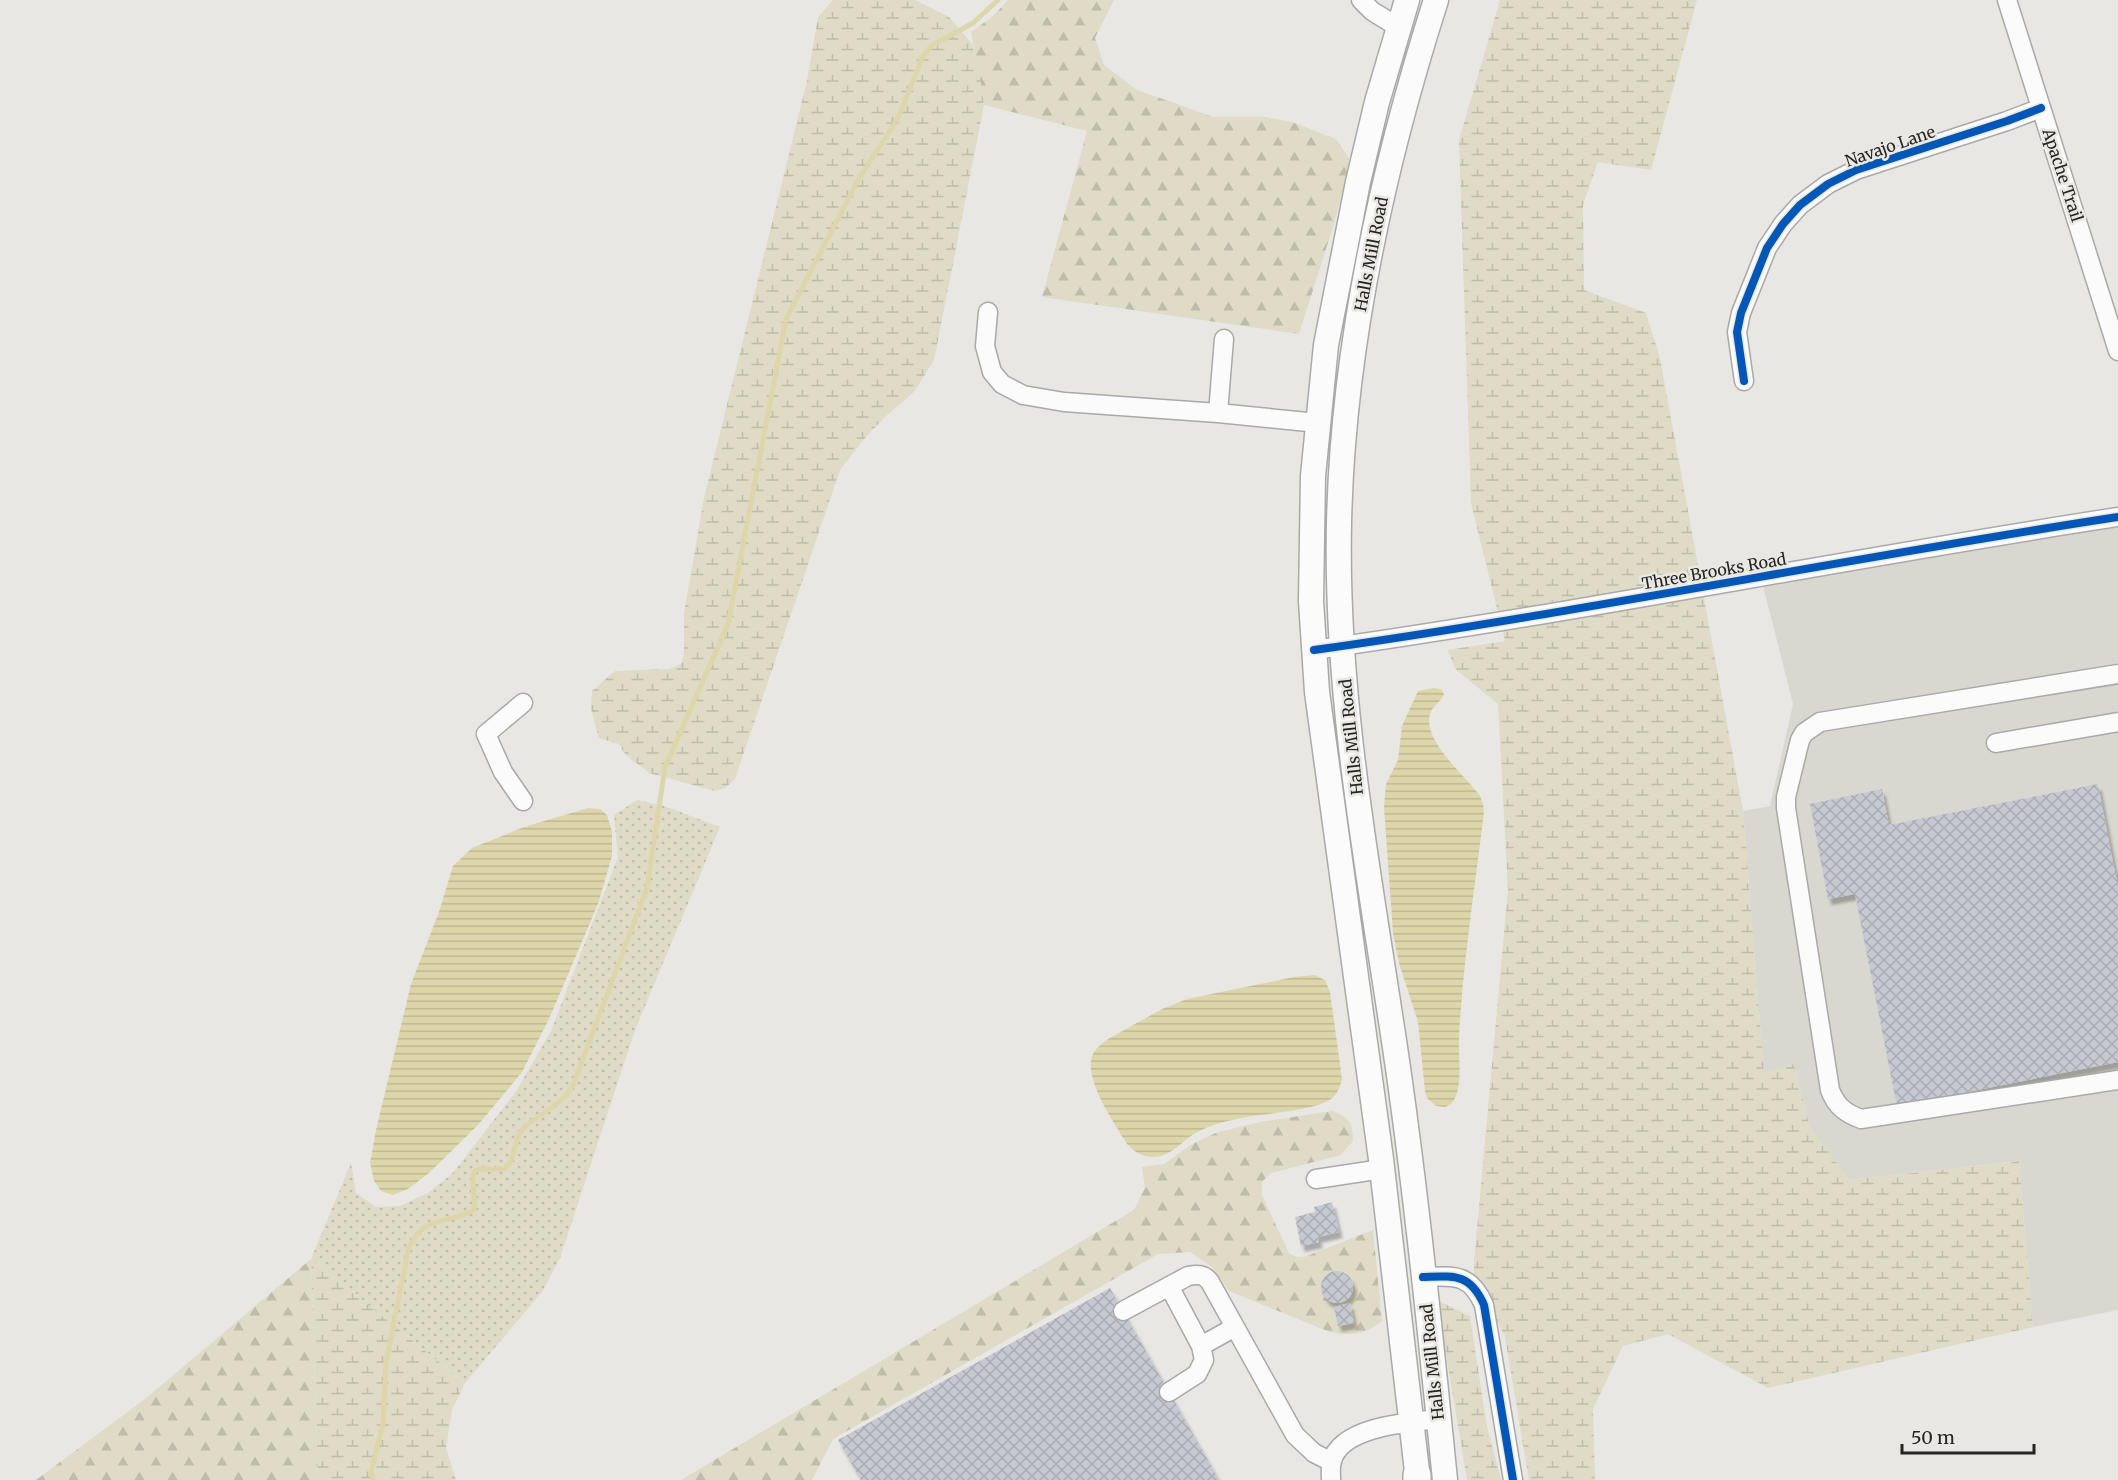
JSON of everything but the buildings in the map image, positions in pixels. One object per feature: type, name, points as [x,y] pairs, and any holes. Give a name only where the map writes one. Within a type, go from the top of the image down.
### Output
[{"type":"main road","name":"Halls Mill Road","points":[[1407,0],[1377,102],[1343,254],[1326,345],[1318,423],[1312,525],[1311,602],[1326,766],[1382,1169],[1417,1478]]},
{"type":"main road","name":"Halls Mill Road","points":[[1436,0],[1403,109],[1384,186],[1353,348],[1340,477],[1339,603],[1352,757],[1397,1062],[1445,1480]]},
{"type":"main road","points":[[1326,766],[1338,774],[1354,856],[1367,868]]},
{"type":"street","points":[[1361,0],[1372,11],[1398,27]]},
{"type":"street","name":"Apache Trail","points":[[2007,0],[2118,351]]},
{"type":"street","name":"Navajo Lane","points":[[1744,381],[1737,332],[1741,313],[1767,248],[1783,224],[1800,205],[1828,184],[1856,170],[2007,122],[2041,108]]},
{"type":"street","points":[[988,312],[985,346],[992,372],[1002,384],[1023,395],[1064,402],[1318,423]]},
{"type":"street","points":[[1218,413],[1224,339]]},
{"type":"street","name":"Three Brooks Road","points":[[1314,650],[1589,607],[2012,533],[2118,517]]},
{"type":"street","points":[[2118,674],[1820,722],[1811,727],[1800,740],[1786,797],[1830,1090],[1835,1104],[1847,1114],[1861,1119],[2118,1080]]},
{"type":"street","points":[[523,703],[486,734],[503,772],[523,801]]},
{"type":"street","points":[[1996,743],[2118,722]]},
{"type":"street","points":[[1316,1179],[1382,1169]]},
{"type":"street","points":[[1123,1311],[1188,1276],[1195,1274],[1205,1277],[1210,1282],[1295,1435],[1330,1475]]},
{"type":"street","points":[[1423,1277],[1451,1276],[1463,1279],[1471,1284],[1481,1298],[1513,1480]]},
{"type":"street","points":[[1169,1286],[1201,1346],[1204,1360],[1197,1374],[1169,1392]]},
{"type":"street","points":[[1201,1346],[1235,1327]]},
{"type":"street","points":[[1330,1475],[1340,1447],[1357,1436],[1380,1427],[1439,1419]]},
{"type":"shaded area","points":[[2118,525],[2118,1310],[2033,1327],[2019,1161],[1849,1180],[1810,1128],[1794,1065],[1764,1073],[1743,811],[1770,806],[1793,704],[1762,582]]},
{"type":"shaded area","points":[[1434,688],[1442,690],[1444,695],[1430,714],[1429,724],[1432,735],[1447,758],[1480,796],[1484,812],[1463,981],[1458,1091],[1451,1104],[1445,1107],[1436,1106],[1427,1098],[1425,1091],[1418,1022],[1399,963],[1393,933],[1384,807],[1386,784],[1398,760],[1402,726],[1418,691]]},
{"type":"shaded area","points":[[588,808],[600,809],[607,815],[612,831],[612,856],[598,904],[549,1019],[522,1072],[479,1124],[429,1173],[408,1189],[393,1195],[381,1191],[374,1181],[370,1163],[376,1130],[411,984],[439,912],[453,866],[472,848],[524,827]]},
{"type":"shaded area","points":[[1315,975],[1325,980],[1330,992],[1342,1079],[1331,1099],[1312,1107],[1226,1121],[1194,1134],[1161,1156],[1143,1155],[1127,1144],[1095,1086],[1091,1062],[1098,1047],[1162,1009],[1187,999],[1294,977]]},
{"type":"green space","points":[[833,0],[915,0],[949,17],[972,44],[984,105],[934,360],[914,392],[865,438],[840,470],[735,779],[725,788],[715,791],[649,773],[629,757],[619,744],[599,738],[591,709],[592,691],[615,671],[669,669],[681,664],[684,653],[684,613],[704,498],[807,81],[818,17]]},
{"type":"green space","points":[[1008,0],[1114,0],[1095,38],[1104,65],[1137,90],[1214,117],[1265,117],[1292,122],[1336,139],[1351,162],[1299,334],[1042,297],[1087,131],[984,105],[971,32],[992,17]]},
{"type":"green space","points":[[1500,0],[1697,0],[1651,170],[1598,162],[1583,205],[1584,290],[1646,313],[1660,358],[1743,811],[1764,1072],[1794,1064],[1810,1128],[1850,1180],[2019,1161],[2033,1327],[1768,1388],[1668,1334],[1623,1346],[1593,1409],[1595,1480],[1529,1480],[1505,1337],[1474,1274],[1508,889],[1498,704],[1455,669],[1448,650],[1505,641],[1471,503],[1459,140]]},
{"type":"green space","points":[[637,800],[664,806],[720,827],[635,1030],[560,1258],[542,1292],[465,1383],[311,1259],[351,1163],[356,1193],[376,1207],[400,1206],[428,1193],[453,1173],[517,1090],[551,1031],[618,857],[614,815]]},
{"type":"green space","points":[[1332,1111],[1347,1119],[1351,1125],[1353,1141],[1341,1155],[1271,1173],[1262,1182],[1262,1195],[1289,1253],[1296,1257],[1304,1257],[1373,1230],[1382,1321],[1370,1329],[1351,1334],[1330,1332],[1229,1291],[1212,1267],[1190,1252],[1158,1254],[833,1439],[812,1480],[681,1480],[1134,1210],[1145,1188],[1142,1167],[1164,1164],[1192,1144],[1218,1132],[1261,1122]]},
{"type":"green space","points":[[311,1259],[318,1480],[36,1480],[145,1399]]},
{"type":"green space","points":[[311,1259],[465,1383],[452,1410],[446,1448],[456,1480],[318,1480]]},
{"type":"green space","points":[[1437,1300],[1470,1316],[1487,1427],[1501,1480],[1467,1480]]},
{"type":"waterway","points":[[373,1480],[371,1472],[383,1424],[386,1362],[409,1247],[416,1236],[431,1224],[474,1210],[473,1176],[475,1171],[504,1169],[511,1160],[520,1133],[524,1128],[557,1104],[573,1085],[647,888],[665,767],[728,624],[786,319],[858,180],[898,118],[923,56],[931,46],[973,23],[998,0]]},
{"type":"cycle path","points":[[1744,381],[1737,332],[1741,313],[1767,248],[1783,224],[1800,205],[1828,184],[1856,170],[2041,108]]},
{"type":"cycle path","points":[[1314,650],[1515,619],[2118,517]]},
{"type":"cycle path","points":[[1423,1277],[1444,1276],[1467,1282],[1479,1295],[1484,1305],[1513,1480]]}]
